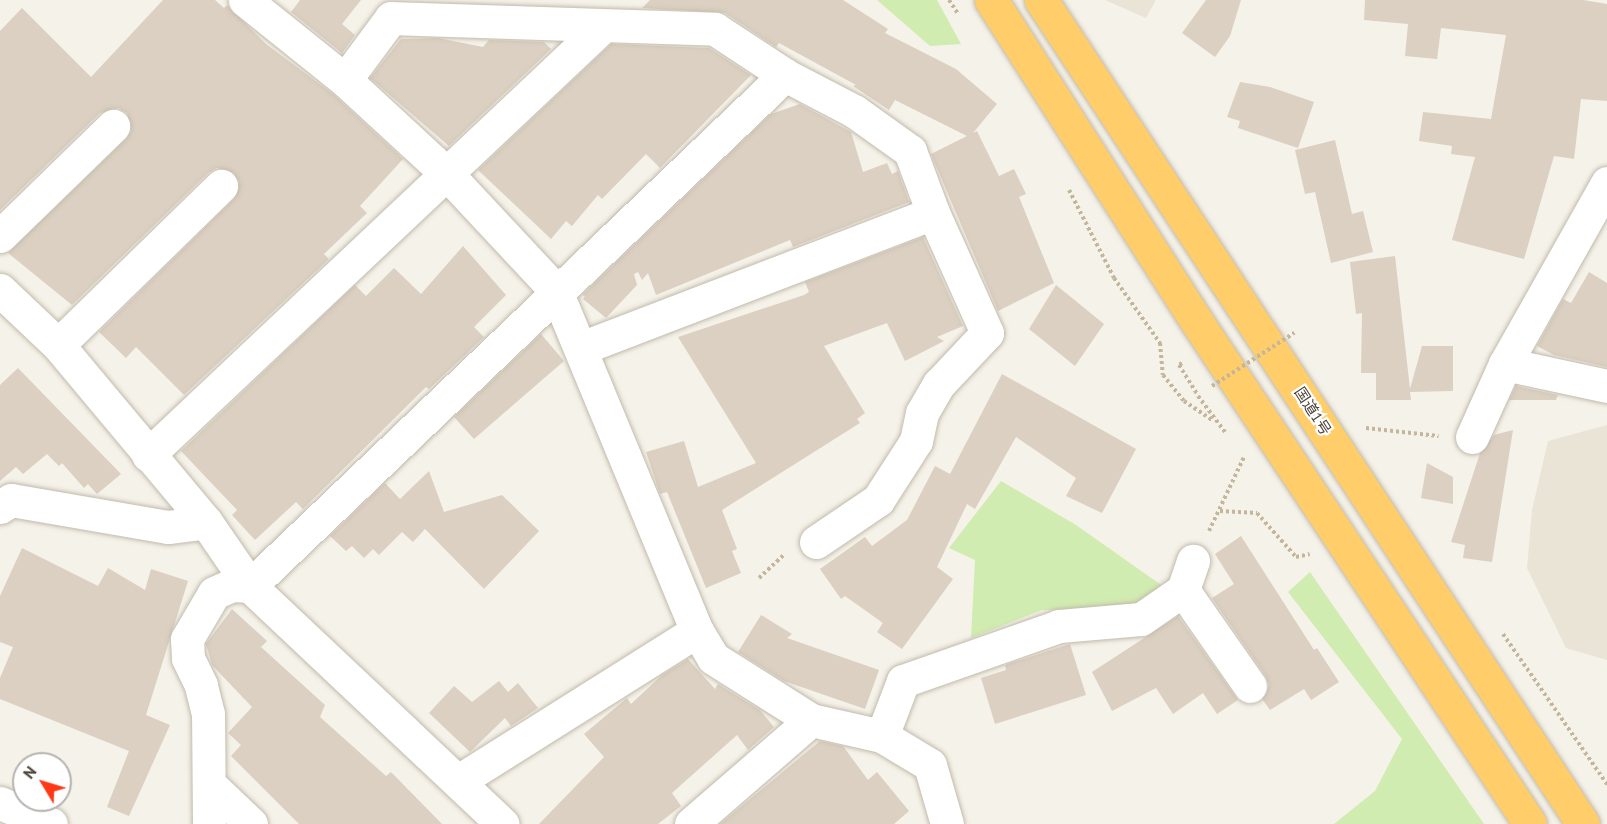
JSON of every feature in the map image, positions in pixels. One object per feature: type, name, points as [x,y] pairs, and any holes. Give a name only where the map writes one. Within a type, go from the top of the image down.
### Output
[{"type":"highway","points":[[991,0],[1197,322],[1530,824]]},
{"type":"highway","name":"国道1号","points":[[1041,0],[1583,824]]},
{"type":"street","points":[[245,0],[345,80],[448,175],[556,291],[697,631],[713,658],[811,720],[882,736],[930,765],[946,823]]},
{"type":"street","points":[[345,80],[391,9],[603,26],[715,29],[785,75],[854,111],[910,151],[933,213],[987,333],[939,384],[922,412],[916,441],[878,500],[816,542]]},
{"type":"street","points":[[148,455],[448,175],[603,26]]},
{"type":"street","points":[[209,824],[208,714],[201,685],[188,658],[187,639],[214,593],[232,585],[250,586],[556,291],[785,75]]},
{"type":"street","points":[[0,236],[113,126]]},
{"type":"street","points":[[1456,436],[1505,364],[1607,183]]},
{"type":"street","points":[[58,345],[221,186]]},
{"type":"street","points":[[581,348],[933,213]]},
{"type":"street","points":[[0,290],[58,345],[206,522],[250,586],[460,780],[503,824]]},
{"type":"street","points":[[1505,364],[1607,386]]},
{"type":"street","points":[[4,509],[168,527],[206,522]]},
{"type":"street","points":[[882,736],[903,681],[1059,626],[1141,619],[1188,575],[1250,686]]},
{"type":"street","points":[[460,780],[697,631]]},
{"type":"street","points":[[690,824],[811,720]]},
{"type":"street","points":[[209,784],[251,824]]},
{"type":"street","points":[[0,803],[51,824]]},
{"type":"path","points":[[948,0],[962,20]]},
{"type":"path","points":[[1063,180],[1114,278],[1160,343],[1162,375],[1185,400],[1215,422]]},
{"type":"path","points":[[1212,386],[1294,333]]},
{"type":"path","points":[[1364,428],[1456,436]]},
{"type":"path","points":[[1188,575],[1246,453]]},
{"type":"path","points":[[1220,511],[1257,513],[1296,557],[1310,554]]},
{"type":"shaded area","points":[[1105,0],[1156,0],[1146,18]]},
{"type":"shaded area","points":[[1607,425],[1607,660],[1566,648],[1527,568],[1532,510],[1548,441]]},
{"type":"green space","points":[[877,0],[937,0],[961,44],[930,46]]},
{"type":"green space","points":[[1001,481],[1076,525],[1164,587],[1132,609],[1042,610],[971,638],[975,560],[949,548]]},
{"type":"green space","points":[[1310,572],[1484,824],[1334,824],[1375,791],[1402,739],[1288,592]]},
{"type":"building","points":[[163,0],[215,0],[224,8],[227,5],[266,44],[333,94],[403,159],[360,206],[367,213],[324,254],[329,259],[184,395],[136,347],[126,358],[99,332],[234,199],[239,182],[234,173],[217,168],[208,173],[72,305],[8,253],[126,139],[131,131],[127,113],[118,108],[100,113],[0,210],[0,31],[22,8],[91,77]]},
{"type":"building","points":[[300,0],[361,0],[342,24],[355,35],[342,53],[291,12]]},
{"type":"building","points":[[650,0],[843,0],[888,29],[885,33],[956,69],[997,104],[973,133],[977,131],[999,176],[1014,169],[1026,194],[1019,197],[1054,283],[998,311],[931,154],[967,136],[895,100],[889,110],[853,86],[856,85],[779,43],[776,47],[725,13],[642,8]]},
{"type":"building","points":[[1206,0],[1241,0],[1230,36],[1215,57],[1182,33]]},
{"type":"building","points":[[1365,0],[1583,0],[1607,4],[1607,101],[1581,99],[1574,159],[1554,156],[1524,259],[1452,240],[1475,157],[1451,154],[1452,146],[1419,141],[1423,112],[1491,119],[1506,35],[1441,28],[1437,59],[1405,56],[1408,24],[1364,20]]},
{"type":"building","points":[[438,38],[483,47],[489,40],[544,42],[551,49],[449,146],[370,78],[401,39]]},
{"type":"building","points":[[611,44],[709,48],[751,75],[660,168],[646,154],[602,199],[598,195],[572,226],[566,221],[551,239],[478,170]]},
{"type":"building","points":[[1240,82],[1270,87],[1314,102],[1298,148],[1238,128],[1240,121],[1227,117]]},
{"type":"building","points":[[800,104],[851,132],[863,172],[887,163],[892,174],[898,171],[909,202],[793,247],[790,240],[656,295],[648,273],[642,280],[638,272],[634,274],[637,285],[606,318],[583,299],[585,296],[582,295],[771,114]]},
{"type":"building","points":[[1335,140],[1352,214],[1363,211],[1373,252],[1331,263],[1315,192],[1305,194],[1295,150]]},
{"type":"building","points":[[923,237],[963,326],[937,337],[944,341],[905,361],[887,323],[824,346],[865,413],[857,419],[860,423],[722,510],[737,549],[732,551],[741,573],[706,588],[667,492],[660,494],[646,452],[684,441],[698,487],[756,463],[678,337],[804,295],[809,292],[805,282]]},
{"type":"building","points":[[463,246],[506,295],[474,327],[484,337],[429,389],[426,387],[303,509],[296,502],[255,540],[232,515],[237,510],[181,451],[355,285],[366,296],[394,268],[421,294]]},
{"type":"building","points":[[1395,256],[1410,389],[1422,346],[1453,346],[1453,391],[1410,392],[1411,400],[1376,400],[1376,373],[1361,373],[1362,313],[1356,314],[1350,262]]},
{"type":"building","points":[[1589,272],[1607,283],[1607,367],[1554,355],[1537,346],[1563,299],[1571,303]]},
{"type":"building","points":[[1056,285],[1104,324],[1075,366],[1029,329]]},
{"type":"building","points":[[541,334],[564,361],[474,439],[454,417]]},
{"type":"building","points":[[18,368],[121,474],[97,494],[88,484],[84,488],[62,463],[59,466],[47,454],[23,474],[16,467],[0,481],[0,385]]},
{"type":"building","points":[[1002,374],[1136,449],[1102,513],[1066,496],[1076,478],[1016,437],[975,509],[967,504],[937,567],[953,579],[902,649],[877,632],[883,623],[845,596],[841,599],[820,569],[865,537],[872,546],[907,520],[935,466],[950,474]]},
{"type":"building","points":[[1516,386],[1558,395],[1556,400],[1509,400]]},
{"type":"building","points":[[1513,430],[1492,562],[1463,558],[1465,545],[1451,542],[1480,453],[1494,435]]},
{"type":"building","points":[[1427,463],[1453,477],[1453,504],[1421,498]]},
{"type":"building","points":[[429,471],[444,512],[502,495],[539,531],[484,589],[425,529],[413,542],[402,532],[379,555],[373,549],[364,558],[352,546],[346,551],[330,536],[385,483],[400,499]]},
{"type":"building","points":[[1241,536],[1314,650],[1317,648],[1339,682],[1311,700],[1304,689],[1270,710],[1262,699],[1269,685],[1265,675],[1212,598],[1234,584],[1215,554]]},
{"type":"building","points":[[22,548],[98,586],[108,568],[145,590],[151,569],[188,581],[146,715],[170,725],[129,816],[107,807],[129,751],[0,699],[0,678],[13,647],[0,642],[0,596]]},
{"type":"building","points":[[232,609],[267,641],[261,647],[325,705],[320,717],[386,776],[391,772],[442,824],[299,824],[231,756],[241,745],[228,733],[252,707],[212,665],[206,644]]},
{"type":"building","points":[[761,615],[792,634],[787,638],[879,670],[865,709],[784,681],[738,652]]},
{"type":"building","points":[[1178,616],[1238,700],[1217,714],[1203,693],[1173,714],[1156,688],[1112,711],[1092,672]]},
{"type":"building","points":[[1070,644],[1086,695],[995,724],[981,678],[1006,670],[1005,665]]},
{"type":"building","points":[[688,659],[715,689],[718,684],[760,710],[774,727],[748,750],[737,735],[672,793],[681,806],[658,824],[539,824],[604,757],[584,734],[627,698],[631,704],[662,675]]},
{"type":"building","points":[[499,681],[508,692],[518,683],[538,708],[511,726],[505,718],[470,752],[429,713],[454,686],[472,702]]},
{"type":"building","points":[[820,741],[843,746],[868,780],[877,772],[909,811],[894,824],[720,824]]}]
